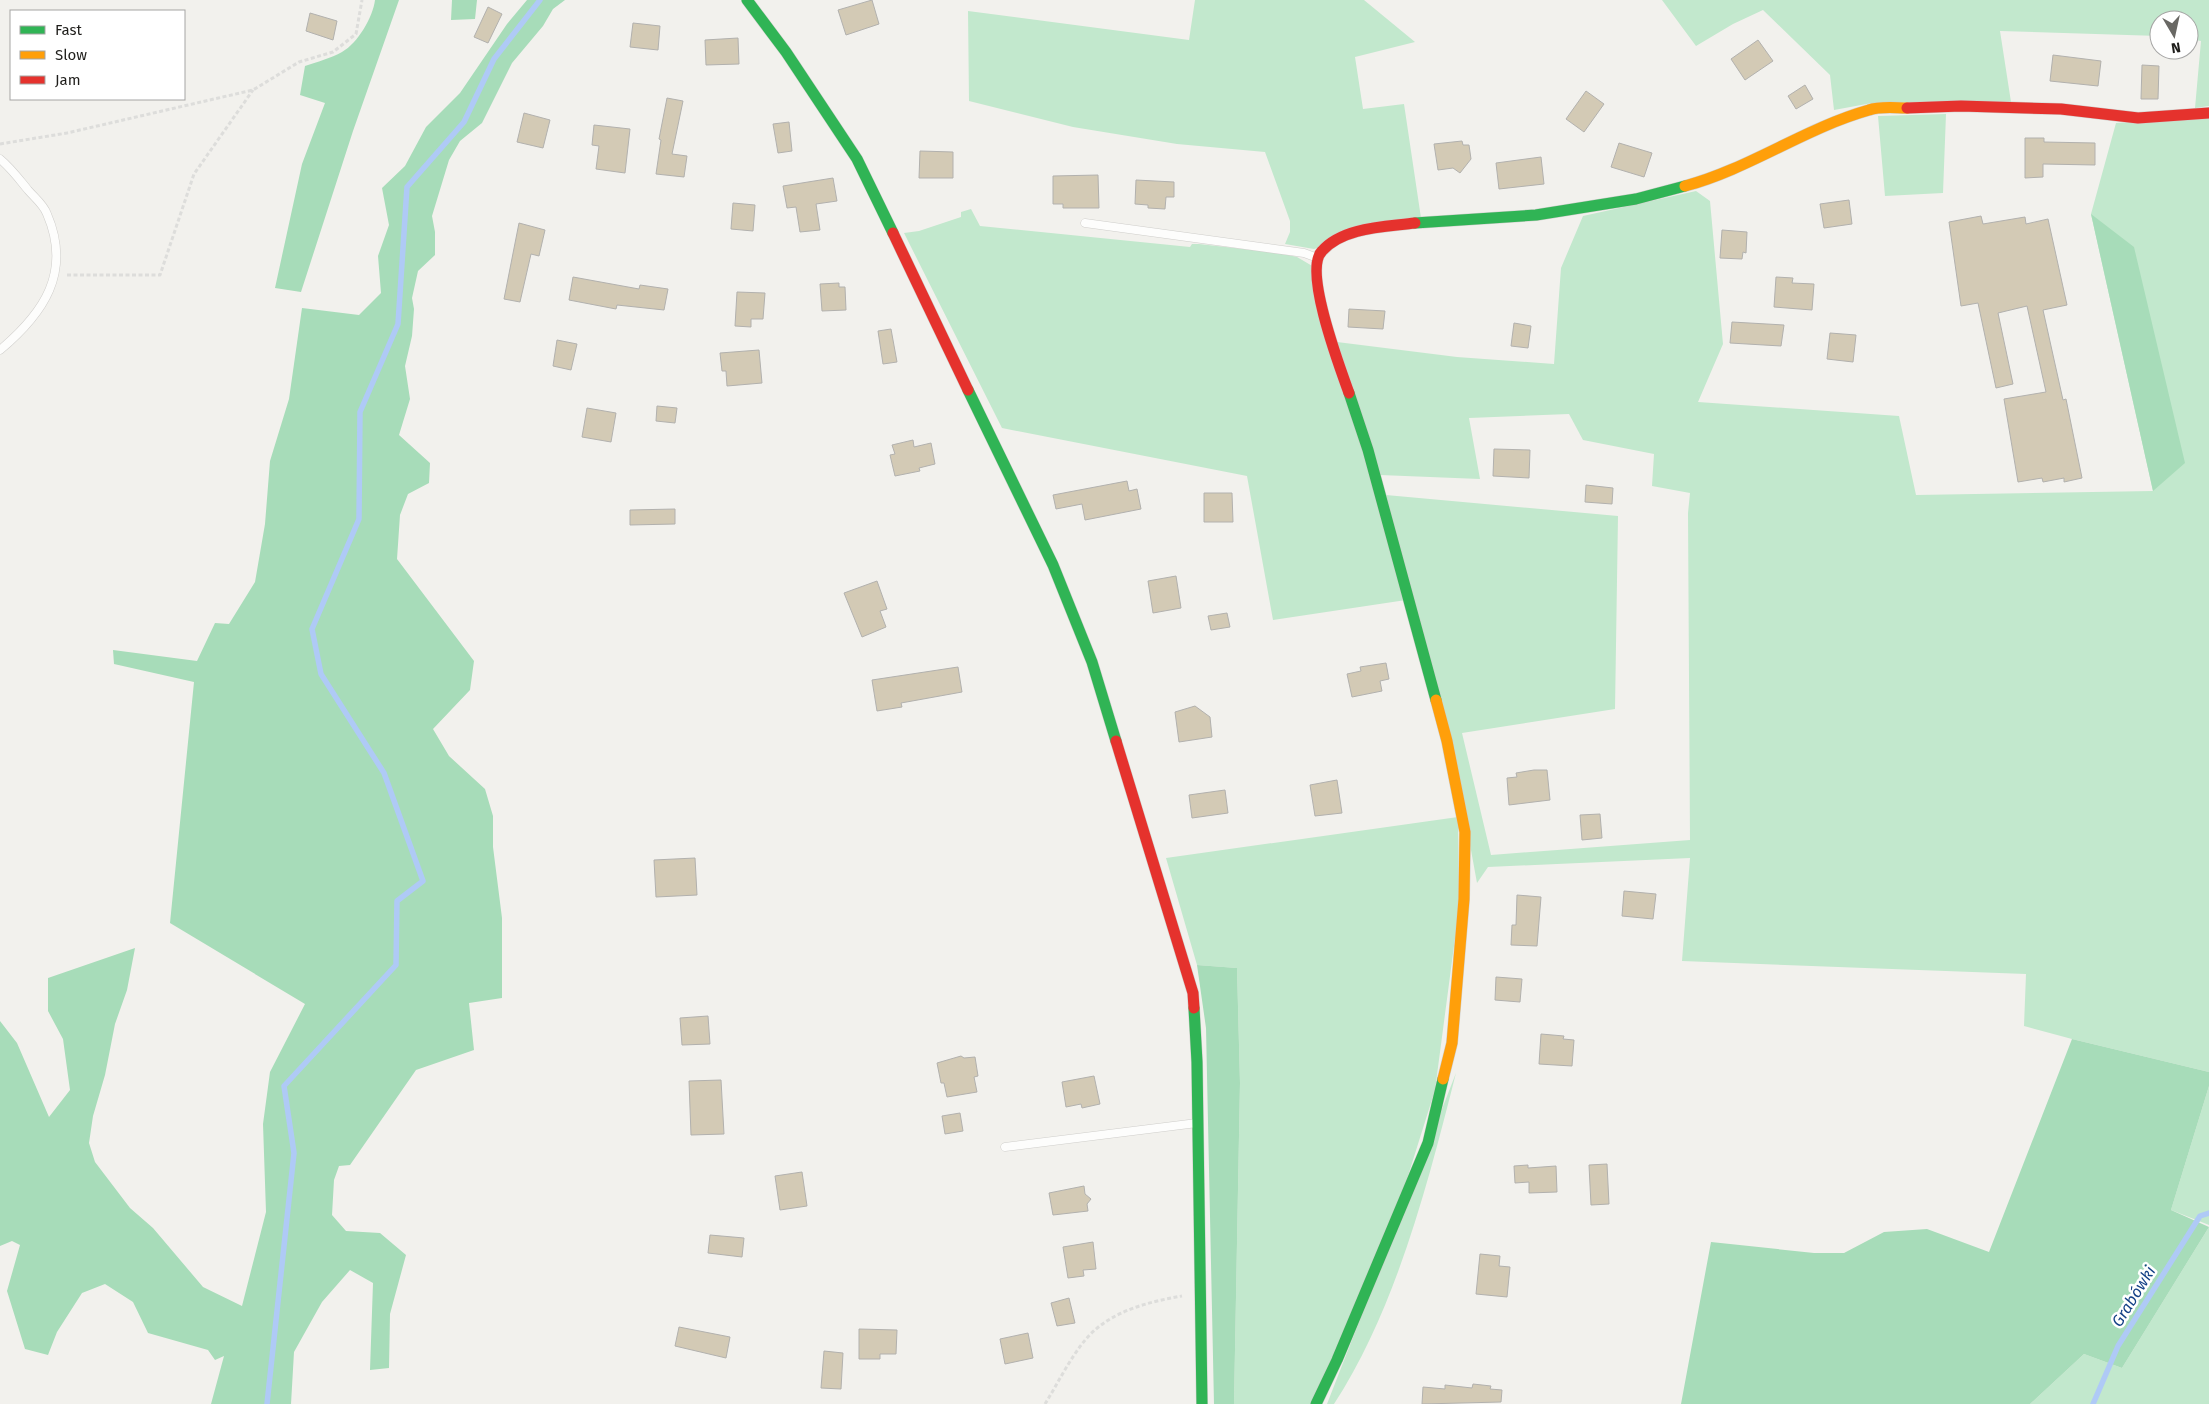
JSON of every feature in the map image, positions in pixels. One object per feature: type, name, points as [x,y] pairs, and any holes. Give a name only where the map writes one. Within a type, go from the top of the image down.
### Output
[{"type":"street","points":[[747,0],[796,67],[857,159],[1053,565],[1083,635],[1193,993],[1198,1123],[1202,1404]]},
{"type":"street","points":[[1316,1404],[1337,1360],[1428,1143],[1452,1043],[1464,899],[1465,832],[1447,741],[1410,600],[1368,450],[1334,350],[1317,289],[1317,258],[1327,245],[1349,233],[1432,221],[1536,216],[1636,199],[1704,181],[1784,144],[1870,109],[1961,106],[2061,109],[2138,118],[2209,113]]},
{"type":"lane","points":[[0,159],[47,212],[58,252],[56,276],[44,300],[16,337],[0,350]]},
{"type":"lane","points":[[1084,223],[1304,253],[1317,258]]},
{"type":"lane","points":[[1005,1147],[1198,1123]]},
{"type":"path","points":[[0,144],[67,133],[253,90],[299,62],[333,52],[356,34],[362,0]]},
{"type":"path","points":[[56,276],[160,275],[194,174],[253,90]]},
{"type":"path","points":[[1045,1404],[1086,1339],[1110,1318],[1147,1302],[1201,1293]]},
{"type":"green space","points":[[375,0],[399,0],[353,131],[301,292],[275,288],[302,164],[325,103],[300,95],[305,66],[333,56],[348,48],[364,29],[374,7]]},
{"type":"green space","points":[[452,0],[477,0],[475,19],[451,20]]},
{"type":"green space","points":[[527,0],[565,0],[553,9],[543,26],[512,63],[482,123],[460,141],[449,160],[432,216],[435,232],[435,255],[418,271],[412,298],[414,309],[412,336],[405,366],[410,399],[399,435],[430,463],[429,483],[408,494],[400,515],[397,559],[474,661],[470,690],[433,729],[449,756],[485,789],[493,816],[493,847],[502,918],[502,998],[469,1003],[474,1050],[416,1070],[350,1165],[339,1166],[334,1180],[332,1215],[346,1231],[380,1233],[406,1255],[390,1314],[389,1368],[370,1370],[373,1283],[350,1270],[322,1302],[294,1352],[291,1404],[211,1404],[224,1356],[215,1360],[208,1350],[148,1333],[133,1302],[105,1284],[82,1293],[57,1332],[48,1355],[25,1349],[7,1291],[20,1245],[12,1241],[0,1246],[0,1021],[17,1043],[49,1117],[70,1090],[63,1039],[48,1011],[48,978],[135,948],[127,990],[115,1024],[105,1075],[93,1116],[89,1143],[95,1162],[130,1208],[153,1228],[203,1287],[242,1306],[266,1212],[263,1124],[270,1072],[305,1004],[170,923],[194,682],[114,664],[113,650],[197,661],[215,623],[229,624],[255,582],[265,524],[270,461],[289,399],[302,308],[359,315],[381,293],[378,256],[389,225],[382,188],[405,166],[426,127],[460,93],[507,24]]},
{"type":"green space","points":[[1195,0],[1364,0],[1415,42],[1355,57],[1363,109],[1404,104],[1421,218],[1314,249],[1285,244],[1290,232],[1290,221],[1265,152],[1177,144],[1073,127],[969,101],[968,11],[1189,40]]},
{"type":"green space","points":[[1662,0],[2209,0],[2209,106],[2195,108],[2201,41],[2199,41],[2199,10],[2149,10],[2149,36],[2000,31],[2011,102],[1872,103],[1834,110],[1830,75],[1763,10],[1733,24],[1696,46]]},
{"type":"green space","points":[[1946,114],[1943,193],[1885,196],[1878,116]]},
{"type":"green space","points":[[2209,118],[2209,1072],[2024,1026],[2026,974],[1682,961],[1690,858],[1488,867],[1477,883],[1450,735],[1386,495],[1618,516],[1615,709],[1462,733],[1491,855],[1690,840],[1688,513],[1690,493],[1652,486],[1654,454],[1583,440],[1569,414],[1469,418],[1480,479],[1380,475],[1337,342],[1457,357],[1554,364],[1561,268],[1583,216],[1696,191],[1710,201],[1723,344],[1698,402],[1899,416],[1916,495],[2153,491],[2091,214],[2116,123]]},
{"type":"green space","points":[[971,209],[980,226],[1190,247],[1192,244],[1199,244],[1279,253],[1297,257],[1314,267],[1406,600],[1273,620],[1247,476],[1002,428],[904,233],[919,231],[961,217],[961,212]]},
{"type":"green space","points":[[2091,214],[2134,247],[2185,463],[2153,491]]},
{"type":"green space","points":[[1458,817],[1459,908],[1435,1090],[1396,1214],[1312,1404],[1234,1404],[1240,1083],[1237,968],[1197,965],[1166,858]]},
{"type":"green space","points":[[1197,965],[1237,968],[1240,1083],[1234,1404],[1214,1404],[1206,1028]]},
{"type":"green space","points":[[2072,1039],[2209,1072],[2209,1086],[2171,1210],[2209,1227],[2122,1368],[2084,1354],[2030,1404],[1681,1404],[1711,1242],[1814,1253],[1844,1253],[1884,1232],[1927,1229],[1989,1252]]},
{"type":"green space","points":[[1456,1073],[1434,1158],[1408,1244],[1392,1287],[1356,1367],[1334,1404],[1327,1404]]},
{"type":"green space","points":[[2209,1086],[2209,1225],[2171,1210]]},
{"type":"green space","points":[[2209,1227],[2209,1404],[2030,1404],[2084,1354],[2122,1368]]},
{"type":"building","points":[[872,0],[879,24],[846,35],[838,10]]},
{"type":"building","points":[[488,7],[502,14],[488,43],[474,37]]},
{"type":"building","points":[[310,13],[337,21],[333,40],[306,31]]},
{"type":"building","points":[[633,23],[660,26],[658,50],[630,47]]},
{"type":"building","points":[[738,38],[739,64],[706,65],[705,40]]},
{"type":"building","points":[[1758,40],[1773,61],[1745,80],[1731,59]]},
{"type":"building","points":[[2053,55],[2101,61],[2098,86],[2050,81]]},
{"type":"building","points":[[2142,65],[2159,66],[2158,99],[2141,99]]},
{"type":"building","points":[[1805,85],[1813,99],[1796,109],[1788,96]]},
{"type":"building","points":[[1586,91],[1604,104],[1584,132],[1566,119]]},
{"type":"building","points":[[667,98],[683,101],[672,154],[687,156],[684,177],[656,174],[661,140],[659,139]]},
{"type":"building","points":[[524,113],[550,120],[543,148],[517,142]]},
{"type":"building","points":[[789,122],[792,151],[778,153],[773,124]]},
{"type":"building","points":[[594,125],[630,129],[625,173],[596,169],[599,146],[592,145]]},
{"type":"building","points":[[2025,138],[2044,138],[2044,142],[2095,143],[2095,165],[2043,164],[2043,177],[2025,178]]},
{"type":"building","points":[[1462,141],[1463,145],[1469,145],[1471,159],[1460,173],[1453,168],[1438,170],[1434,144]]},
{"type":"building","points":[[1619,143],[1652,153],[1644,177],[1611,167]]},
{"type":"building","points":[[920,151],[953,152],[953,178],[919,178]]},
{"type":"building","points":[[1541,157],[1544,184],[1499,189],[1496,163]]},
{"type":"building","points":[[1098,175],[1099,208],[1063,208],[1063,204],[1053,204],[1053,176]]},
{"type":"building","points":[[833,178],[837,201],[816,204],[820,230],[800,232],[796,207],[787,208],[783,186]]},
{"type":"building","points":[[1136,180],[1174,182],[1174,197],[1166,197],[1165,209],[1148,208],[1148,205],[1135,204]]},
{"type":"building","points":[[1849,200],[1852,224],[1824,228],[1820,204]]},
{"type":"building","points":[[733,203],[755,205],[753,231],[731,229]]},
{"type":"building","points":[[1981,216],[1983,224],[2025,217],[2026,224],[2048,219],[2067,305],[2043,310],[2063,400],[2066,399],[2082,478],[2064,482],[2064,478],[2043,482],[2042,478],[2018,482],[2004,399],[2046,392],[2027,306],[1998,313],[2013,384],[1996,388],[1978,303],[1961,306],[1949,222]]},
{"type":"building","points":[[519,223],[545,230],[539,256],[531,254],[520,302],[504,299]]},
{"type":"building","points":[[1722,230],[1747,232],[1746,253],[1743,252],[1742,259],[1720,258]]},
{"type":"building","points":[[573,277],[639,289],[640,285],[668,289],[664,310],[617,305],[616,309],[569,300]]},
{"type":"building","points":[[1776,277],[1793,278],[1792,283],[1814,284],[1812,310],[1774,307]]},
{"type":"building","points":[[839,283],[839,287],[845,287],[846,310],[822,311],[820,284]]},
{"type":"building","points":[[737,292],[765,293],[763,319],[751,319],[751,327],[735,326]]},
{"type":"building","points":[[1349,309],[1385,311],[1383,329],[1348,327]]},
{"type":"building","points":[[1732,322],[1784,325],[1781,346],[1730,343]]},
{"type":"building","points":[[1514,323],[1531,326],[1528,348],[1511,346]]},
{"type":"building","points":[[891,329],[897,362],[883,364],[878,331]]},
{"type":"building","points":[[1830,333],[1856,335],[1853,362],[1827,359]]},
{"type":"building","points":[[557,340],[577,344],[571,370],[553,366]]},
{"type":"building","points":[[759,350],[762,383],[727,386],[726,371],[722,371],[720,353]]},
{"type":"building","points":[[657,406],[677,408],[675,423],[656,421]]},
{"type":"building","points":[[587,408],[616,413],[611,442],[582,437]]},
{"type":"building","points":[[913,440],[914,447],[931,443],[935,464],[919,468],[920,471],[895,476],[890,455],[895,454],[892,445]]},
{"type":"building","points":[[1494,449],[1530,450],[1529,478],[1493,476]]},
{"type":"building","points":[[1127,481],[1129,491],[1137,489],[1141,509],[1085,520],[1082,504],[1056,509],[1053,495]]},
{"type":"building","points":[[1586,485],[1613,488],[1612,504],[1585,502]]},
{"type":"building","points":[[1204,493],[1232,493],[1233,522],[1204,522]]},
{"type":"building","points":[[675,509],[675,524],[630,525],[630,510]]},
{"type":"building","points":[[1176,576],[1181,608],[1153,613],[1148,581]]},
{"type":"building","points":[[877,581],[887,609],[880,611],[886,627],[862,637],[844,593]]},
{"type":"building","points":[[1227,613],[1230,627],[1211,630],[1208,616]]},
{"type":"building","points":[[1386,663],[1389,679],[1380,681],[1382,691],[1352,697],[1347,674],[1361,671],[1360,667]]},
{"type":"building","points":[[958,667],[962,692],[901,703],[902,707],[877,711],[872,680]]},
{"type":"building","points":[[1195,706],[1210,717],[1212,737],[1179,742],[1175,712]]},
{"type":"building","points":[[1547,770],[1550,800],[1509,805],[1507,778],[1517,777],[1516,773]]},
{"type":"building","points":[[1337,780],[1342,813],[1315,816],[1310,785]]},
{"type":"building","points":[[1225,790],[1228,813],[1192,818],[1189,795]]},
{"type":"building","points":[[1600,814],[1602,838],[1582,840],[1580,815]]},
{"type":"building","points":[[695,858],[697,895],[656,897],[654,860]]},
{"type":"building","points":[[1624,891],[1656,894],[1653,919],[1622,916]]},
{"type":"building","points":[[1517,895],[1541,897],[1537,946],[1511,945],[1512,925],[1516,925]]},
{"type":"building","points":[[1496,977],[1522,979],[1520,1002],[1495,1000]]},
{"type":"building","points":[[708,1016],[710,1044],[682,1045],[680,1018]]},
{"type":"building","points":[[1541,1034],[1564,1036],[1563,1039],[1574,1040],[1572,1066],[1539,1064]]},
{"type":"building","points":[[961,1056],[964,1058],[975,1057],[978,1076],[974,1077],[977,1092],[947,1097],[944,1083],[941,1083],[937,1063]]},
{"type":"building","points":[[1094,1076],[1100,1104],[1082,1108],[1081,1104],[1066,1107],[1062,1082]]},
{"type":"building","points":[[721,1080],[724,1134],[691,1135],[689,1081]]},
{"type":"building","points":[[960,1113],[963,1131],[945,1134],[942,1116]]},
{"type":"building","points":[[1607,1164],[1609,1204],[1591,1205],[1589,1165]]},
{"type":"building","points":[[1528,1165],[1528,1168],[1556,1166],[1557,1192],[1529,1193],[1529,1182],[1515,1183],[1514,1166]]},
{"type":"building","points":[[802,1172],[807,1206],[780,1210],[775,1176]]},
{"type":"building","points":[[1084,1186],[1085,1194],[1091,1199],[1087,1204],[1088,1211],[1053,1215],[1049,1193]]},
{"type":"building","points":[[710,1235],[744,1238],[742,1257],[708,1253]]},
{"type":"building","points":[[1093,1242],[1096,1269],[1083,1270],[1084,1276],[1068,1278],[1063,1247]]},
{"type":"building","points":[[1480,1254],[1500,1256],[1499,1266],[1510,1267],[1507,1297],[1476,1294]]},
{"type":"building","points":[[1069,1298],[1075,1323],[1057,1326],[1051,1303]]},
{"type":"building","points":[[679,1327],[730,1337],[726,1358],[675,1346]]},
{"type":"building","points":[[859,1329],[897,1330],[896,1354],[880,1354],[880,1359],[859,1359]]},
{"type":"building","points":[[1028,1333],[1033,1358],[1005,1364],[1000,1339]]},
{"type":"building","points":[[824,1351],[843,1353],[841,1389],[821,1388]]},
{"type":"building","points":[[1473,1384],[1491,1386],[1490,1389],[1502,1390],[1501,1402],[1422,1404],[1423,1387],[1445,1389],[1445,1385],[1472,1388]]},
{"type":"waterway","points":[[267,1404],[294,1153],[284,1086],[396,965],[397,901],[423,881],[384,773],[321,674],[312,629],[359,519],[360,412],[398,324],[407,187],[464,122],[494,59],[540,0]]},
{"type":"waterway","name":"Grabówki","points":[[2093,1404],[2118,1346],[2200,1216],[2209,1213]]},
{"type":"traffic: fast","points":[[747,0],[786,52],[857,159],[893,233]]},
{"type":"traffic: fast","points":[[1415,223],[1536,215],[1636,199],[1685,186]]},
{"type":"traffic: fast","points":[[968,390],[1053,565],[1092,662],[1116,741]]},
{"type":"traffic: fast","points":[[1349,393],[1368,450],[1436,700]]},
{"type":"traffic: fast","points":[[1194,1008],[1197,1062],[1202,1404]]},
{"type":"traffic: fast","points":[[1316,1404],[1337,1360],[1428,1143],[1443,1079]]},
{"type":"traffic: slow","points":[[1685,186],[1709,179],[1845,118],[1878,108],[1907,108]]},
{"type":"traffic: slow","points":[[1436,700],[1447,741],[1465,832],[1464,899],[1452,1043],[1443,1079]]},
{"type":"traffic: jam","points":[[1907,108],[1961,106],[2061,109],[2138,118],[2209,113]]},
{"type":"traffic: jam","points":[[1349,393],[1325,320],[1317,278],[1317,262],[1322,251],[1341,237],[1378,227],[1415,223]]},
{"type":"traffic: jam","points":[[893,233],[968,390]]},
{"type":"traffic: jam","points":[[1116,741],[1193,993],[1194,1008]]}]
